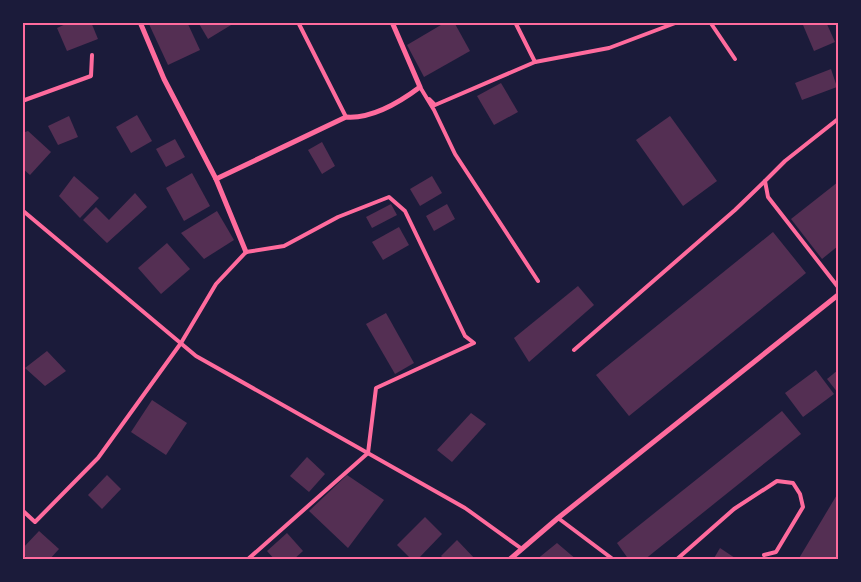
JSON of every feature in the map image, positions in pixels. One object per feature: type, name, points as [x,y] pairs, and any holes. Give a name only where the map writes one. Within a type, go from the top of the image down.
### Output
[{"type":"street","points":[[140,22],[164,79],[216,179],[246,252]]},
{"type":"street","points":[[216,179],[346,117],[358,118],[402,100],[420,87],[392,22]]},
{"type":"street","points":[[509,560],[558,518],[838,295]]},
{"type":"lane","points":[[298,22],[346,117]]},
{"type":"lane","points":[[515,22],[535,62]]},
{"type":"lane","points":[[420,87],[435,105],[535,62],[609,48],[678,22]]},
{"type":"lane","points":[[710,22],[735,59]]},
{"type":"lane","points":[[22,101],[91,76],[92,55]]},
{"type":"lane","points":[[420,87],[456,154],[538,281]]},
{"type":"lane","points":[[574,350],[735,210],[785,161],[838,119]]},
{"type":"lane","points":[[765,181],[768,197],[838,287]]},
{"type":"lane","points":[[22,510],[34,522],[98,458],[181,343],[216,284],[246,252],[284,246],[338,217],[389,197],[405,211],[465,336],[474,343],[376,388],[368,453],[247,560]]},
{"type":"lane","points":[[22,210],[196,356],[465,508],[522,549]]},
{"type":"lane","points":[[676,560],[741,504],[778,481],[793,483],[800,494],[803,507],[776,552],[764,556]]},
{"type":"lane","points":[[558,518],[614,560]]},
{"type":"building","points":[[70,22],[91,22],[98,39],[67,51],[57,28]]},
{"type":"building","points":[[148,22],[187,22],[200,50],[168,65]]},
{"type":"building","points":[[198,22],[236,22],[208,39]]},
{"type":"building","points":[[446,22],[454,22],[470,51],[424,77],[407,45]]},
{"type":"building","points":[[808,22],[826,22],[835,42],[814,51],[803,25]]},
{"type":"building","points":[[831,69],[837,87],[802,100],[795,83]]},
{"type":"building","points":[[501,83],[518,112],[494,125],[477,96]]},
{"type":"building","points":[[137,115],[152,141],[131,153],[116,127]]},
{"type":"building","points":[[69,116],[78,137],[58,145],[48,126]]},
{"type":"building","points":[[670,116],[717,181],[683,206],[636,140]]},
{"type":"building","points":[[28,131],[51,152],[30,175],[22,168],[22,133]]},
{"type":"building","points":[[175,139],[185,157],[166,167],[156,149]]},
{"type":"building","points":[[322,142],[335,166],[322,174],[308,150]]},
{"type":"building","points":[[192,173],[210,206],[184,221],[166,188]]},
{"type":"building","points":[[74,176],[99,198],[80,218],[59,196]]},
{"type":"building","points":[[432,176],[442,193],[420,206],[410,189]]},
{"type":"building","points":[[838,182],[838,246],[822,259],[791,219]]},
{"type":"building","points":[[135,193],[147,207],[107,243],[83,220],[96,207],[109,220]]},
{"type":"building","points":[[391,204],[397,215],[372,228],[366,217]]},
{"type":"building","points":[[447,204],[455,219],[434,231],[426,216]]},
{"type":"building","points":[[217,211],[234,240],[204,259],[181,233]]},
{"type":"building","points":[[399,227],[409,245],[383,260],[372,242]]},
{"type":"building","points":[[773,232],[806,273],[629,416],[596,375]]},
{"type":"building","points":[[167,243],[190,269],[161,294],[138,268]]},
{"type":"building","points":[[578,286],[594,305],[529,362],[514,338]]},
{"type":"building","points":[[386,313],[414,363],[395,374],[366,324]]},
{"type":"building","points":[[47,351],[66,371],[45,386],[25,368]]},
{"type":"building","points":[[816,370],[834,394],[803,417],[785,393]]},
{"type":"building","points":[[838,370],[838,393],[827,379]]},
{"type":"building","points":[[152,400],[187,423],[166,455],[131,432]]},
{"type":"building","points":[[782,411],[801,434],[644,560],[629,560],[617,543]]},
{"type":"building","points":[[471,413],[486,424],[452,462],[437,450]]},
{"type":"building","points":[[307,457],[325,474],[309,492],[290,476]]},
{"type":"building","points":[[107,475],[121,489],[102,509],[88,495]]},
{"type":"building","points":[[347,475],[384,500],[348,548],[309,511]]},
{"type":"building","points":[[838,493],[838,560],[798,560]]},
{"type":"building","points":[[425,517],[442,534],[417,560],[412,560],[397,545]]},
{"type":"building","points":[[39,531],[59,549],[49,560],[29,560],[22,553],[22,549]]},
{"type":"building","points":[[287,533],[303,551],[293,560],[275,560],[267,551]]},
{"type":"building","points":[[457,540],[476,560],[445,560],[441,556]]},
{"type":"building","points":[[557,543],[577,560],[563,560],[561,557],[558,560],[536,560]]},
{"type":"building","points":[[720,548],[738,560],[713,560]]}]
